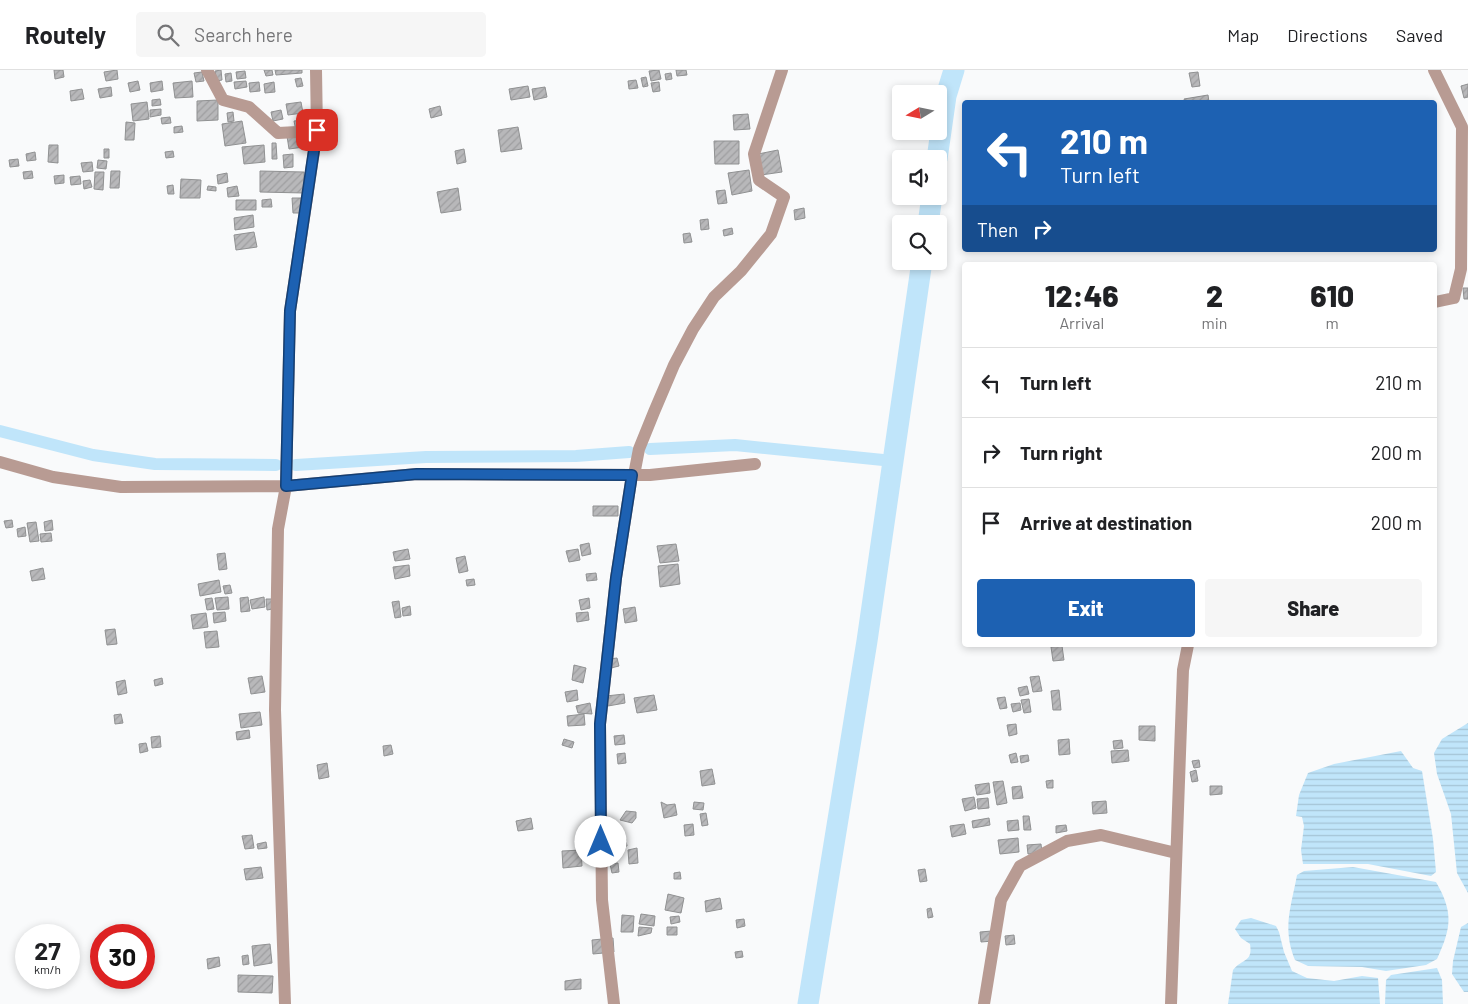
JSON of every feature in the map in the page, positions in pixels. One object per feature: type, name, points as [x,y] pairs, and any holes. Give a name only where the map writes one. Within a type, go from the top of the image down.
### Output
[{"type":"street","points":[[207,70],[223,100],[249,107],[278,133],[317,130]]},
{"type":"street","points":[[285,1004],[275,710],[278,529],[286,486],[290,311],[317,130],[316,70]]},
{"type":"street","points":[[614,1004],[602,900],[600,724],[616,578],[633,475],[643,439],[674,365],[693,329],[714,297],[741,271],[771,234],[784,197],[759,180],[754,154],[782,70]]},
{"type":"street","points":[[1434,70],[1462,127],[1461,269],[1454,298],[1437,302]]},
{"type":"street","points":[[0,462],[53,477],[121,487],[286,486],[417,474],[650,475],[755,464]]},
{"type":"street","points":[[1171,1004],[1183,670],[1188,647]]},
{"type":"street","points":[[984,1004],[1001,900],[1020,866],[1066,841],[1101,835],[1176,854]]},
{"type":"water","points":[[1468,723],[1468,893],[1457,873],[1451,814],[1437,774],[1434,753],[1442,739]]},
{"type":"water","points":[[1401,751],[1413,768],[1422,771],[1433,839],[1436,872],[1431,876],[1368,864],[1303,864],[1301,850],[1304,826],[1302,817],[1296,816],[1299,795],[1308,773],[1334,764]]},
{"type":"water","points":[[1353,867],[1436,882],[1448,912],[1448,929],[1437,959],[1426,965],[1386,971],[1362,967],[1308,966],[1295,960],[1291,949],[1288,928],[1297,875],[1304,871]]},
{"type":"water","points":[[1251,918],[1276,926],[1292,971],[1307,978],[1334,981],[1362,976],[1378,978],[1380,1004],[1228,1004],[1233,970],[1246,960],[1250,954],[1250,944],[1241,938],[1235,929],[1241,920]]},
{"type":"water","points":[[1468,923],[1468,992],[1464,992],[1452,974],[1461,927]]},
{"type":"water","points":[[1437,968],[1442,980],[1443,1004],[1385,1004],[1386,980],[1391,975]]},
{"type":"building","points":[[54,70],[63,70],[64,77],[55,79]]},
{"type":"building","points":[[117,70],[118,79],[106,81],[104,72]]},
{"type":"building","points":[[221,70],[222,80],[217,81],[215,71]]},
{"type":"building","points":[[264,70],[272,70],[273,75],[266,76]]},
{"type":"building","points":[[275,70],[302,70],[302,73],[276,75]]},
{"type":"building","points":[[659,70],[661,79],[651,81],[649,71]]},
{"type":"building","points":[[676,70],[686,70],[687,75],[677,76]]},
{"type":"building","points":[[245,71],[246,78],[237,79],[236,72]]},
{"type":"building","points":[[202,72],[204,81],[196,82],[194,73]]},
{"type":"building","points":[[1198,72],[1200,86],[1192,87],[1189,73]]},
{"type":"building","points":[[231,73],[232,81],[226,82],[225,74]]},
{"type":"building","points":[[671,73],[672,79],[666,80],[665,74]]},
{"type":"building","points":[[646,77],[648,86],[643,87],[641,78]]},
{"type":"building","points":[[301,78],[303,86],[297,87],[295,79]]},
{"type":"building","points":[[636,80],[638,88],[629,89],[628,81]]},
{"type":"building","points":[[138,81],[140,90],[130,92],[128,83]]},
{"type":"building","points":[[162,81],[163,90],[151,92],[150,83]]},
{"type":"building","points":[[192,81],[193,97],[175,98],[173,83]]},
{"type":"building","points":[[246,81],[247,87],[235,89],[234,82]]},
{"type":"building","points":[[259,82],[260,91],[250,92],[249,83]]},
{"type":"building","points":[[274,82],[275,92],[265,93],[264,84]]},
{"type":"building","points":[[659,82],[660,91],[653,92],[651,83]]},
{"type":"building","points":[[1468,84],[1468,97],[1464,98],[1461,86]]},
{"type":"building","points":[[528,86],[530,97],[511,100],[509,89]]},
{"type":"building","points":[[111,87],[112,96],[100,98],[98,89]]},
{"type":"building","points":[[545,87],[547,97],[534,100],[532,89]]},
{"type":"building","points":[[82,89],[84,99],[71,101],[70,91]]},
{"type":"building","points":[[1208,95],[1209,100],[1184,100]]},
{"type":"building","points":[[160,99],[161,105],[152,106],[152,100]]},
{"type":"building","points":[[218,100],[218,120],[197,121],[197,101]]},
{"type":"building","points":[[147,102],[149,119],[133,121],[131,104]]},
{"type":"building","points":[[301,102],[303,113],[288,115],[286,104]]},
{"type":"building","points":[[440,106],[442,115],[431,118],[429,109]]},
{"type":"building","points":[[161,109],[161,115],[150,117],[150,110]]},
{"type":"building","points":[[281,110],[283,119],[273,121],[271,112]]},
{"type":"building","points":[[233,112],[234,121],[228,122],[227,113]]},
{"type":"building","points":[[748,114],[750,129],[734,130],[733,115]]},
{"type":"building","points":[[170,117],[171,123],[162,124],[161,118]]},
{"type":"building","points":[[303,120],[304,130],[296,131],[294,121]]},
{"type":"building","points":[[242,121],[246,143],[225,146],[222,124]]},
{"type":"building","points":[[126,122],[135,123],[134,140],[125,140]]},
{"type":"building","points":[[182,126],[183,132],[174,133],[174,127]]},
{"type":"building","points":[[518,127],[522,149],[501,152],[498,130]]},
{"type":"building","points":[[301,133],[304,147],[289,149],[287,136]]},
{"type":"building","points":[[714,141],[739,141],[739,164],[715,164]]},
{"type":"building","points":[[272,143],[276,143],[277,159],[272,159]]},
{"type":"building","points":[[49,145],[58,145],[58,163],[48,162]]},
{"type":"building","points":[[264,145],[265,162],[244,164],[242,147]]},
{"type":"building","points":[[104,149],[109,149],[109,158],[104,158]]},
{"type":"building","points":[[464,149],[466,162],[457,164],[455,151]]},
{"type":"building","points":[[778,150],[782,172],[761,175],[758,154]]},
{"type":"building","points":[[173,151],[174,157],[166,158],[165,152]]},
{"type":"building","points":[[35,152],[36,160],[27,161],[26,154]]},
{"type":"building","points":[[293,154],[293,167],[284,168],[283,155]]},
{"type":"building","points":[[18,159],[19,166],[10,167],[9,160]]},
{"type":"building","points":[[98,160],[107,161],[106,169],[97,168]]},
{"type":"building","points":[[92,162],[93,171],[83,172],[81,163]]},
{"type":"building","points":[[749,170],[752,191],[732,195],[728,173]]},
{"type":"building","points":[[32,171],[33,178],[24,179],[23,172]]},
{"type":"building","points":[[111,171],[120,171],[119,188],[110,188]]},
{"type":"building","points":[[260,171],[304,172],[304,193],[260,192]]},
{"type":"building","points":[[95,172],[104,172],[103,190],[94,189]]},
{"type":"building","points":[[227,173],[228,182],[218,184],[217,175]]},
{"type":"building","points":[[64,175],[64,183],[55,184],[54,176]]},
{"type":"building","points":[[80,176],[81,184],[71,185],[70,177]]},
{"type":"building","points":[[181,179],[201,180],[200,198],[180,198]]},
{"type":"building","points":[[90,180],[92,187],[84,189],[83,181]]},
{"type":"building","points":[[173,185],[174,194],[168,194],[167,186]]},
{"type":"building","points":[[208,186],[216,187],[216,191],[207,190]]},
{"type":"building","points":[[237,186],[239,196],[228,197],[227,188]]},
{"type":"building","points":[[458,188],[461,210],[441,213],[437,192]]},
{"type":"building","points":[[725,190],[727,203],[718,204],[716,191]]},
{"type":"building","points":[[292,198],[303,198],[303,213],[293,213]]},
{"type":"building","points":[[271,199],[272,207],[262,207],[262,200]]},
{"type":"building","points":[[236,200],[256,200],[256,210],[236,210]]},
{"type":"building","points":[[804,208],[805,218],[795,220],[794,210]]},
{"type":"building","points":[[253,215],[254,227],[235,230],[234,218]]},
{"type":"building","points":[[708,219],[709,229],[701,230],[700,220]]},
{"type":"building","points":[[732,228],[733,234],[724,236],[723,230]]},
{"type":"building","points":[[254,232],[257,247],[236,250],[234,235]]},
{"type":"building","points":[[690,233],[692,242],[684,243],[683,234]]},
{"type":"building","points":[[1463,288],[1468,288],[1468,299],[1464,299]]},
{"type":"building","points":[[593,506],[618,506],[618,516],[593,516]]},
{"type":"building","points":[[12,520],[13,527],[6,528],[4,521]]},
{"type":"building","points":[[52,520],[53,530],[45,531],[44,522]]},
{"type":"building","points":[[36,522],[39,541],[30,542],[27,523]]},
{"type":"building","points":[[25,527],[26,536],[18,537],[17,529]]},
{"type":"building","points":[[51,533],[52,541],[41,542],[40,534]]},
{"type":"building","points":[[589,543],[591,554],[582,556],[580,545]]},
{"type":"building","points":[[676,544],[679,561],[660,563],[657,546]]},
{"type":"building","points":[[408,549],[410,559],[395,561],[393,552]]},
{"type":"building","points":[[578,549],[580,560],[569,562],[566,551]]},
{"type":"building","points":[[225,553],[227,569],[219,570],[217,554]]},
{"type":"building","points":[[465,556],[468,571],[459,573],[456,558]]},
{"type":"building","points":[[678,564],[680,584],[660,587],[658,566]]},
{"type":"building","points":[[409,565],[410,576],[395,579],[393,567]]},
{"type":"building","points":[[43,568],[45,579],[32,581],[30,571]]},
{"type":"building","points":[[596,573],[597,580],[587,581],[586,574]]},
{"type":"building","points":[[474,579],[475,585],[467,586],[466,580]]},
{"type":"building","points":[[219,580],[221,592],[200,596],[198,584]]},
{"type":"building","points":[[230,585],[232,593],[225,594],[223,586]]},
{"type":"building","points":[[228,597],[229,609],[217,610],[215,598]]},
{"type":"building","points":[[248,597],[250,611],[241,612],[240,598]]},
{"type":"building","points":[[264,597],[265,607],[252,609],[250,600]]},
{"type":"building","points":[[212,598],[214,609],[207,610],[205,599]]},
{"type":"building","points":[[589,598],[590,608],[581,610],[579,600]]},
{"type":"building","points":[[266,599],[272,599],[273,609],[267,610]]},
{"type":"building","points":[[399,601],[401,617],[395,618],[392,602]]},
{"type":"building","points":[[410,606],[411,615],[403,616],[402,608]]},
{"type":"building","points":[[635,607],[637,621],[625,623],[623,609]]},
{"type":"building","points":[[225,612],[226,621],[214,623],[213,613]]},
{"type":"building","points":[[588,612],[589,620],[577,622],[576,613]]},
{"type":"building","points":[[206,613],[208,627],[193,629],[191,615]]},
{"type":"building","points":[[115,629],[117,644],[107,645],[105,630]]},
{"type":"building","points":[[217,631],[219,647],[206,648],[204,632]]},
{"type":"building","points":[[1051,647],[1062,647],[1064,660],[1053,661]]},
{"type":"building","points":[[617,658],[619,666],[611,668],[609,659]]},
{"type":"building","points":[[574,665],[586,668],[583,683],[572,680]]},
{"type":"building","points":[[262,676],[265,692],[251,694],[248,678]]},
{"type":"building","points":[[1039,676],[1042,691],[1033,692],[1030,677]]},
{"type":"building","points":[[162,678],[163,684],[155,686],[154,680]]},
{"type":"building","points":[[125,680],[127,693],[118,695],[116,682]]},
{"type":"building","points":[[1027,686],[1029,694],[1020,696],[1018,688]]},
{"type":"building","points":[[577,690],[578,700],[567,702],[565,692]]},
{"type":"building","points":[[1059,690],[1061,710],[1053,710],[1051,691]]},
{"type":"building","points":[[624,694],[625,703],[608,706],[606,696]]},
{"type":"building","points":[[654,695],[657,710],[637,713],[634,698]]},
{"type":"building","points":[[1005,697],[1007,708],[1000,709],[997,698]]},
{"type":"building","points":[[1029,699],[1031,712],[1024,713],[1021,700]]},
{"type":"building","points":[[590,703],[592,714],[578,713],[576,706]]},
{"type":"building","points":[[1020,703],[1021,710],[1013,712],[1011,704]]},
{"type":"building","points":[[260,712],[262,725],[241,728],[239,714]]},
{"type":"building","points":[[121,714],[123,723],[115,724],[114,715]]},
{"type":"building","points":[[584,714],[585,725],[568,726],[567,716]]},
{"type":"building","points":[[1016,724],[1017,734],[1009,736],[1007,725]]},
{"type":"building","points":[[1139,726],[1155,726],[1155,741],[1139,740]]},
{"type":"building","points":[[249,730],[250,738],[237,740],[236,732]]},
{"type":"building","points":[[624,735],[625,744],[615,745],[614,736]]},
{"type":"building","points":[[160,736],[161,747],[152,748],[151,737]]},
{"type":"building","points":[[564,739],[574,742],[572,748],[562,745]]},
{"type":"building","points":[[1069,739],[1070,754],[1059,755],[1058,740]]},
{"type":"building","points":[[1122,740],[1123,748],[1114,749],[1113,741]]},
{"type":"building","points":[[146,743],[148,751],[140,753],[139,744]]},
{"type":"building","points":[[391,745],[393,754],[384,756],[383,746]]},
{"type":"building","points":[[1128,750],[1129,761],[1112,763],[1111,751]]},
{"type":"building","points":[[625,753],[626,763],[618,764],[617,754]]},
{"type":"building","points":[[1016,753],[1018,762],[1011,763],[1009,755]]},
{"type":"building","points":[[1028,755],[1029,761],[1021,763],[1020,756]]},
{"type":"building","points":[[1199,760],[1200,767],[1194,768],[1192,761]]},
{"type":"building","points":[[327,763],[329,777],[319,779],[317,765]]},
{"type":"building","points":[[712,769],[715,784],[702,786],[700,771]]},
{"type":"building","points":[[1196,770],[1198,781],[1192,782],[1190,772]]},
{"type":"building","points":[[1053,780],[1053,788],[1047,788],[1046,781]]},
{"type":"building","points":[[1003,781],[1007,803],[997,805],[993,782]]},
{"type":"building","points":[[989,783],[990,793],[977,795],[975,785]]},
{"type":"building","points":[[1021,786],[1023,798],[1013,799],[1012,787]]},
{"type":"building","points":[[1210,786],[1222,786],[1222,794],[1210,795]]},
{"type":"building","points":[[974,797],[976,808],[965,811],[962,799]]},
{"type":"building","points":[[988,798],[989,808],[978,809],[977,799]]},
{"type":"building","points":[[1106,801],[1107,813],[1093,814],[1092,802]]},
{"type":"building","points":[[661,802],[667,805],[675,804],[677,815],[664,818]]},
{"type":"building","points":[[694,802],[704,803],[703,810],[693,809]]},
{"type":"building","points":[[626,811],[636,812],[636,818],[632,823],[620,820]]},
{"type":"building","points":[[706,813],[708,825],[702,826],[700,814]]},
{"type":"building","points":[[1023,816],[1029,816],[1031,830],[1024,830]]},
{"type":"building","points":[[531,818],[533,829],[518,831],[516,821]]},
{"type":"building","points":[[989,818],[990,825],[973,828],[972,821]]},
{"type":"building","points":[[1018,820],[1019,830],[1008,831],[1007,821]]},
{"type":"building","points":[[693,824],[694,835],[685,836],[684,825]]},
{"type":"building","points":[[964,824],[966,834],[952,837],[950,826]]},
{"type":"building","points":[[1066,825],[1067,831],[1056,833],[1056,826]]},
{"type":"building","points":[[252,835],[254,848],[245,849],[242,836]]},
{"type":"building","points":[[625,836],[627,846],[616,847],[614,838]]},
{"type":"building","points":[[1018,838],[1019,852],[1000,854],[998,840]]},
{"type":"building","points":[[266,842],[267,848],[258,849],[257,844]]},
{"type":"building","points":[[1041,844],[1042,853],[1028,854],[1027,845]]},
{"type":"building","points":[[590,848],[591,854],[583,855],[582,849]]},
{"type":"building","points":[[637,848],[638,863],[629,864],[628,850]]},
{"type":"building","points":[[581,850],[582,866],[563,868],[562,851]]},
{"type":"building","points":[[618,863],[619,872],[612,873],[610,864]]},
{"type":"building","points":[[261,867],[263,878],[246,880],[244,869]]},
{"type":"building","points":[[925,869],[927,881],[920,882],[918,870]]},
{"type":"building","points":[[680,872],[681,879],[674,879],[674,873]]},
{"type":"building","points":[[668,894],[684,898],[681,913],[665,910]]},
{"type":"building","points":[[720,898],[722,909],[706,912],[705,901]]},
{"type":"building","points":[[931,908],[933,917],[928,918],[927,909]]},
{"type":"building","points":[[641,914],[655,916],[654,926],[639,924]]},
{"type":"building","points":[[622,915],[634,916],[633,932],[621,932]]},
{"type":"building","points":[[679,916],[680,922],[671,924],[670,917]]},
{"type":"building","points":[[744,919],[745,926],[737,928],[736,920]]},
{"type":"building","points":[[639,927],[652,928],[651,933],[638,936]]},
{"type":"building","points":[[667,927],[677,927],[677,935],[667,935]]},
{"type":"building","points":[[992,931],[993,941],[981,942],[980,932]]},
{"type":"building","points":[[1014,935],[1015,944],[1006,945],[1005,936]]},
{"type":"building","points":[[613,938],[614,952],[593,954],[592,940]]},
{"type":"building","points":[[270,944],[272,963],[254,966],[252,946]]},
{"type":"building","points":[[742,951],[743,957],[736,958],[735,952]]},
{"type":"building","points":[[248,955],[249,964],[243,965],[242,956]]},
{"type":"building","points":[[219,957],[220,966],[208,969],[207,959]]},
{"type":"building","points":[[238,975],[273,976],[272,993],[238,992]]},
{"type":"building","points":[[581,979],[581,989],[565,990],[565,981]]},
{"type":"waterway","points":[[938,150],[946,96],[954,70]]},
{"type":"waterway","points":[[929,215],[931,205]]},
{"type":"waterway","points":[[808,1004],[867,641],[921,270]]},
{"type":"waterway","points":[[0,431],[93,455],[155,464],[276,465]]},
{"type":"waterway","points":[[650,449],[735,445],[893,461]]},
{"type":"waterway","points":[[296,465],[426,457],[576,456],[629,452]]},
{"type":"route","points":[[317,130],[290,311],[286,486],[417,474],[632,475],[616,578],[600,724],[601,842]]}]
